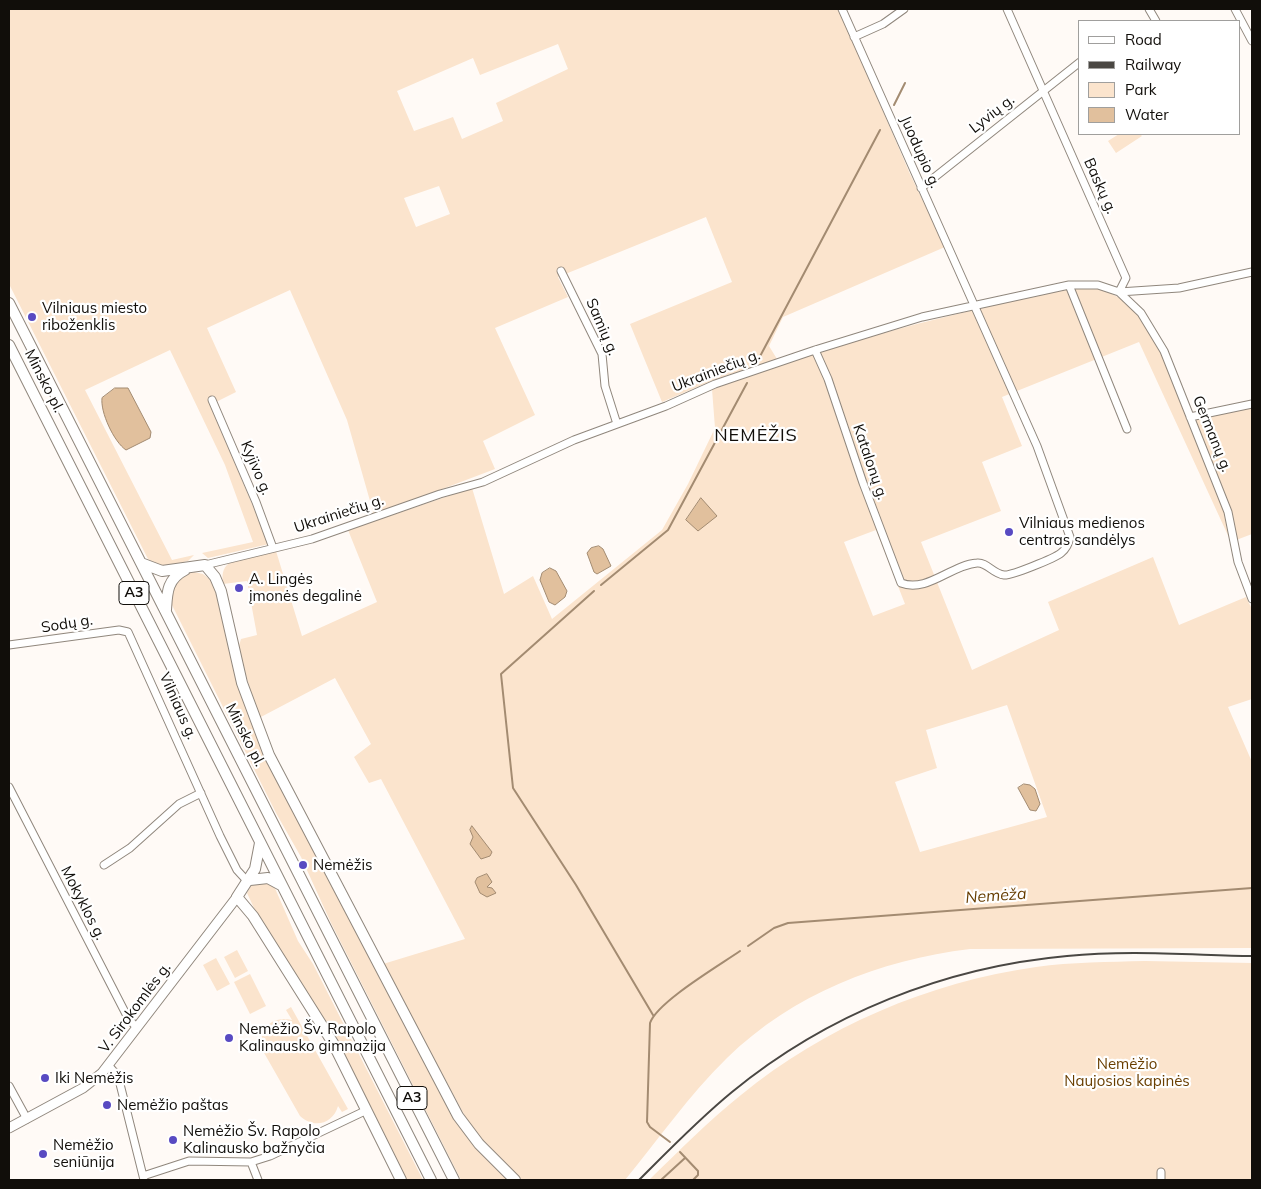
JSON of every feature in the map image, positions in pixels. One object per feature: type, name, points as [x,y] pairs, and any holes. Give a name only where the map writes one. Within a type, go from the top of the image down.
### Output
[{"type":"highway","name":"Minsko pl.","points":[[9,303],[454,1180]]},
{"type":"highway","name":"Minsko pl.","points":[[9,345],[431,1180]]},
{"type":"highway","points":[[141,563],[162,571],[188,569],[205,565],[219,584],[242,683],[259,731],[278,771],[458,1116],[479,1144],[515,1180]]},
{"type":"highway","points":[[166,612],[169,584],[175,576],[188,569]]},
{"type":"highway","points":[[260,842],[258,861],[249,881],[236,897],[253,916],[316,1013],[401,1180]]},
{"type":"highway","points":[[249,881],[268,878],[282,886]]},
{"type":"main road","name":"V. Sirokomlės g.","points":[[9,1128],[91,1084],[108,1066],[236,897]]},
{"type":"street","name":"Juodupio g.","points":[[842,9],[1037,446],[1070,540],[1059,555],[1005,576],[992,571],[985,564],[978,562],[962,566],[923,584],[901,583]]},
{"type":"street","points":[[854,36],[883,24],[904,9]]},
{"type":"street","name":"Baskų g.","points":[[1007,9],[1126,278],[1119,292]]},
{"type":"street","points":[[1149,9],[1155,20]]},
{"type":"street","points":[[1234,9],[1240,20]]},
{"type":"street","points":[[1241,21],[1252,41]]},
{"type":"street","name":"Lyvių g.","points":[[921,188],[1078,64]]},
{"type":"street","name":"Samių g.","points":[[561,271],[602,354],[605,386],[617,424]]},
{"type":"street","name":"Ukrainiečių g.","points":[[205,565],[312,539],[440,494],[482,482],[574,440],[666,406],[715,384],[815,350],[922,317],[1069,285],[1098,285],[1119,292],[1179,288],[1252,272]]},
{"type":"street","points":[[1069,285],[1127,429]]},
{"type":"street","name":"Germanų g.","points":[[1119,292],[1141,313],[1154,332],[1170,366],[1228,512],[1238,562],[1252,599]]},
{"type":"street","name":"Katalonų g.","points":[[815,350],[828,379],[866,492],[901,583]]},
{"type":"street","name":"Kyjivo g.","points":[[212,400],[256,502],[273,548]]},
{"type":"street","points":[[1190,417],[1252,404]]},
{"type":"street","name":"Sodų g.","points":[[9,646],[119,630],[128,632]]},
{"type":"street","name":"Vilniaus g.","points":[[128,632],[132,635],[237,870],[249,881]]},
{"type":"street","name":"Mokyklos g.","points":[[9,787],[128,1018],[137,1028]]},
{"type":"street","points":[[104,866],[130,848],[179,804],[201,793]]},
{"type":"street","points":[[108,1066],[118,1076],[143,1178],[189,1161],[251,1162],[270,1156],[367,1110]]},
{"type":"street","points":[[9,1086],[27,1119]]},
{"type":"street","points":[[251,1162],[258,1180]]},
{"type":"street","points":[[1161,1172],[1161,1180]]},
{"type":"green space","points":[[9,9],[839,9],[910,174],[945,247],[783,317],[769,346],[777,359],[716,379],[662,402],[630,324],[732,282],[706,217],[558,277],[568,297],[495,328],[535,415],[483,441],[495,469],[374,515],[347,420],[290,290],[207,328],[236,392],[210,405],[269,544],[208,558],[202,553],[253,542],[225,465],[170,350],[85,390],[172,560],[194,555],[188,561],[161,567],[148,559],[9,284]],"holes":[[[558,44],[568,69],[496,103],[503,121],[462,139],[453,117],[414,131],[397,91],[473,58],[480,75]],[[439,186],[450,214],[416,227],[404,198]]]},
{"type":"green space","points":[[1117,135],[1142,136],[1116,153],[1108,141]]},
{"type":"green space","points":[[1080,287],[1103,290],[1123,300],[1138,315],[1152,333],[1162,353],[1187,417],[1195,419],[1252,407],[1252,534],[1231,542],[1139,342],[1002,397],[1022,446],[982,462],[1001,511],[921,542],[972,670],[1059,630],[1048,602],[1153,557],[1179,625],[1246,597],[1252,609],[1252,699],[1228,707],[1252,762],[1252,948],[970,949],[936,954],[871,971],[809,998],[753,1035],[713,1072],[625,1180],[522,1180],[476,1133],[466,1118],[383,964],[465,939],[381,779],[369,783],[354,757],[371,744],[335,678],[259,718],[238,649],[241,639],[257,635],[247,581],[223,584],[225,568],[229,563],[276,551],[302,636],[377,602],[348,530],[472,488],[504,594],[533,576],[552,619],[662,530],[688,484],[715,428],[712,389],[802,357],[894,330]],"holes":[[[876,530],[905,604],[873,616],[844,542]],[[1007,705],[1047,817],[920,852],[895,782],[937,768],[926,730]]]},
{"type":"green space","points":[[194,572],[203,574],[213,582],[238,684],[248,715],[268,763],[449,1109],[476,1146],[510,1180],[461,1180],[331,923],[301,857],[276,813],[172,605],[171,599],[175,583],[183,576]]},
{"type":"green space","points":[[262,879],[274,886],[298,941],[313,964],[423,1180],[404,1180],[332,1033],[260,921],[247,893],[253,882]]},
{"type":"green space","points":[[237,950],[248,971],[235,978],[224,957]]},
{"type":"green space","points":[[216,958],[230,984],[217,991],[203,965]]},
{"type":"green space","name":"Nemėžio Naujosios kapinės","points":[[1145,961],[1252,963],[1252,1180],[649,1180],[717,1115],[773,1071],[807,1048],[880,1011],[918,996],[996,974],[1063,964]]},
{"type":"green space","points":[[250,974],[266,1006],[250,1014],[234,982]]},
{"type":"green space","points":[[291,1007],[348,1109],[342,1112],[338,1106],[332,1117],[322,1123],[311,1122],[300,1116],[263,1051],[262,1037],[267,1026],[277,1020],[292,1020],[286,1010]]},
{"type":"water","points":[[115,388],[128,388],[151,432],[150,438],[126,450],[113,434],[103,411],[102,398]]},
{"type":"water","points":[[701,498],[717,516],[698,531],[686,520]]},
{"type":"water","points":[[599,546],[603,549],[611,566],[597,574],[594,572],[587,553],[591,548]]},
{"type":"water","points":[[550,568],[556,571],[567,591],[565,597],[555,605],[549,602],[540,580],[542,573]]},
{"type":"water","points":[[1024,784],[1030,785],[1035,789],[1040,804],[1036,811],[1030,810],[1018,788]]},
{"type":"water","points":[[472,826],[492,852],[490,856],[481,859],[470,844],[473,837],[470,830]]},
{"type":"water","points":[[487,874],[492,882],[487,887],[492,888],[496,893],[487,897],[480,893],[475,882],[477,878]]},
{"type":"waterway","points":[[894,105],[905,83]]},
{"type":"waterway","points":[[757,362],[880,130]]},
{"type":"waterway","points":[[601,585],[668,530],[747,383]]},
{"type":"waterway","points":[[594,591],[501,674],[513,788],[576,885],[653,1015]]},
{"type":"waterway","name":"Nemėža","points":[[748,946],[774,928],[788,923],[1252,888]]},
{"type":"waterway","name":"Nemėža","points":[[670,1142],[650,1127],[647,1122],[650,1023],[655,1014],[676,995],[740,951]]},
{"type":"waterway","name":"Nemėža","points":[[680,1152],[698,1171],[698,1175],[693,1180]]},
{"type":"waterway","points":[[661,1180],[685,1158]]},
{"type":"railway","points":[[639,1180],[708,1113],[769,1064],[807,1039],[848,1018],[889,999],[932,983],[1021,962],[1090,954],[1136,953],[1252,956]]},
{"type":"place","name":"Vilniaus miesto riboženklis","points":[[32,317]]},
{"type":"place","name":"Vilniaus medienos centras sandėlys","points":[[1009,532]]},
{"type":"place","name":"A. Lingės įmonės degalinė","points":[[239,588]]},
{"type":"place","name":"Nemėžis","points":[[303,865]]},
{"type":"place","name":"Nemėžio Šv. Rapolo Kalinausko gimnazija","points":[[229,1038]]},
{"type":"place","name":"Iki Nemėžis","points":[[45,1078]]},
{"type":"place","name":"Nemėžio paštas","points":[[107,1105]]},
{"type":"place","name":"Nemėžio Šv. Rapolo Kalinausko bažnyčia","points":[[173,1140]]},
{"type":"place","name":"Nemėžio seniūnija","points":[[43,1154]]},
{"type":"district","name":"NEMĖŽIS","points":[[756,436]]}]
